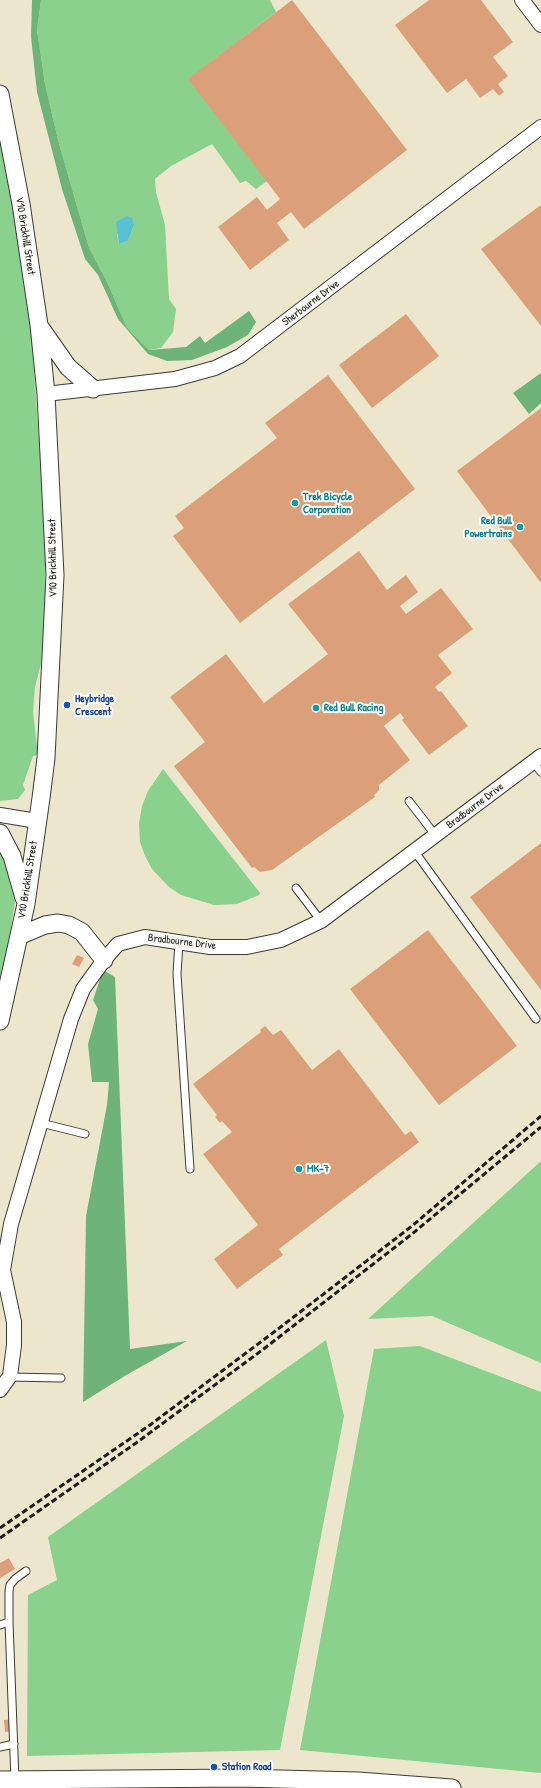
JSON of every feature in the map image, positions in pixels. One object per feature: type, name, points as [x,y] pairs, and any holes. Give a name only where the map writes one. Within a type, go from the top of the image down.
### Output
[{"type":"street","points":[[522,0],[541,25]]},
{"type":"street","name":"V10 Brickhill Street","points":[[0,94],[21,204],[39,325],[46,394],[55,575],[46,758],[26,904],[0,1021]]},
{"type":"street","name":"Sherbourne Drive","points":[[46,394],[175,379],[195,375],[215,368],[240,356],[541,128]]},
{"type":"street","points":[[39,325],[68,367],[93,389]]},
{"type":"street","name":"Bradbourne Drive","points":[[0,1390],[9,1378],[14,1345],[14,1322],[2,1270],[11,1224],[72,1019],[83,989],[104,960],[118,944],[145,937],[210,947],[247,947],[281,940],[321,921],[538,763]]},
{"type":"street","points":[[0,815],[37,821]]},
{"type":"street","points":[[0,833],[12,856],[26,904]]},
{"type":"street","points":[[19,936],[45,925],[58,923],[69,925],[82,932],[104,960]]},
{"type":"street","points":[[7,1780],[241,1778],[358,1781],[452,1788]]},
{"type":"lane","points":[[409,801],[436,836]]},
{"type":"lane","points":[[415,852],[536,1019]]},
{"type":"lane","points":[[296,888],[321,921]]},
{"type":"lane","points":[[179,942],[177,974],[190,1169]]},
{"type":"lane","points":[[41,1123],[85,1134]]},
{"type":"lane","points":[[9,1378],[61,1378]]},
{"type":"lane","points":[[7,1780],[14,1744],[9,1591],[10,1585],[14,1579],[26,1571]]},
{"type":"lane","points":[[0,1625],[9,1622]]},
{"type":"lane","points":[[0,1748],[14,1744]]},
{"type":"green space","points":[[32,0],[41,0],[37,30],[45,84],[58,140],[89,248],[108,284],[127,328],[149,350],[186,347],[200,336],[205,343],[249,311],[256,322],[248,335],[227,347],[192,360],[167,361],[148,354],[118,319],[98,275],[85,259],[62,189],[37,92],[31,37]]},
{"type":"green space","points":[[41,0],[270,0],[276,12],[189,79],[267,181],[256,189],[246,181],[240,183],[212,144],[171,166],[155,179],[156,192],[165,225],[169,299],[176,309],[173,332],[161,348],[149,350],[127,328],[108,284],[89,248],[58,140],[45,84],[37,30]],"holes":[[[134,225],[128,241],[119,244],[117,234]]]},
{"type":"green space","points":[[0,132],[16,223],[32,341],[45,526],[45,597],[43,656],[35,687],[33,712],[38,755],[33,756],[23,785],[25,790],[18,799],[0,801]]},
{"type":"green space","points":[[541,373],[541,403],[529,414],[513,393]]},
{"type":"green space","points":[[163,769],[260,893],[259,895],[237,904],[214,905],[181,895],[169,887],[152,869],[140,842],[139,824],[142,806],[148,791]]},
{"type":"green space","points":[[0,839],[14,879],[15,901],[0,991]]},
{"type":"green space","points":[[103,970],[115,977],[130,1349],[187,1341],[128,1374],[83,1402],[86,1216],[107,1105],[109,1082],[92,1082],[88,1044],[98,1009],[93,1000]]},
{"type":"green space","points":[[541,1161],[541,1363],[432,1316],[368,1319]]},
{"type":"green space","points":[[326,1340],[344,1416],[280,1750],[27,1756],[28,1595],[57,1580],[48,1537]]},
{"type":"green space","points":[[420,1346],[541,1392],[541,1773],[300,1750],[374,1349]]},
{"type":"water","points":[[127,216],[132,218],[134,225],[128,241],[119,244],[116,222]]},
{"type":"building","points":[[292,0],[407,150],[304,229],[291,212],[277,223],[289,240],[250,270],[218,227],[257,197],[267,210],[280,199],[188,79]]},
{"type":"building","points":[[429,0],[481,0],[513,42],[493,57],[508,76],[498,84],[504,92],[499,96],[493,89],[480,98],[466,79],[447,93],[395,25]]},
{"type":"building","points":[[541,205],[541,326],[481,249]]},
{"type":"building","points":[[406,314],[439,356],[372,408],[339,365]]},
{"type":"building","name":"Trek Bicycle Corporation","points":[[328,375],[415,489],[240,623],[173,536],[184,528],[175,516],[277,438],[265,423]]},
{"type":"building","name":"Red Bull Powertrains","points":[[541,408],[541,583],[457,471]]},
{"type":"building","name":"Red Bull Racing","points":[[359,551],[387,590],[406,575],[418,592],[400,606],[406,614],[441,588],[473,629],[438,655],[452,673],[435,687],[439,692],[441,691],[468,726],[429,755],[402,720],[404,718],[400,713],[384,726],[410,760],[379,785],[379,790],[374,795],[375,797],[272,870],[260,872],[254,867],[252,868],[174,766],[205,742],[170,697],[226,654],[264,703],[328,654],[288,604]]},
{"type":"building","points":[[541,843],[541,990],[470,897]]},
{"type":"building","points":[[428,930],[517,1046],[439,1105],[350,989]]},
{"type":"building","points":[[77,955],[84,958],[79,967],[72,964]]},
{"type":"building","name":"MK-7","points":[[265,1026],[273,1035],[281,1030],[312,1070],[339,1049],[405,1135],[411,1131],[419,1142],[279,1249],[283,1255],[237,1289],[214,1259],[258,1225],[203,1154],[232,1132],[222,1121],[220,1123],[215,1117],[217,1115],[193,1084],[261,1032],[260,1030]]},
{"type":"building","points":[[9,1558],[15,1569],[0,1578],[0,1563]]},
{"type":"building","points":[[16,1719],[17,1731],[5,1732],[4,1720]]},
{"type":"railway","points":[[0,1528],[150,1425],[282,1326],[412,1226],[541,1116]]},
{"type":"railway","points":[[0,1538],[136,1443],[261,1351],[412,1234],[541,1127]]},
{"type":"place","name":"Trek Bicycle Corporation","points":[[295,503]]},
{"type":"place","name":"Red Bull Powertrains","points":[[520,527]]},
{"type":"place","name":"Heybridge Crescent","points":[[67,705]]},
{"type":"place","name":"Red Bull Racing","points":[[316,708]]},
{"type":"place","name":"MK-7","points":[[299,1169]]},
{"type":"place","name":"Station Road","points":[[214,1767]]}]
